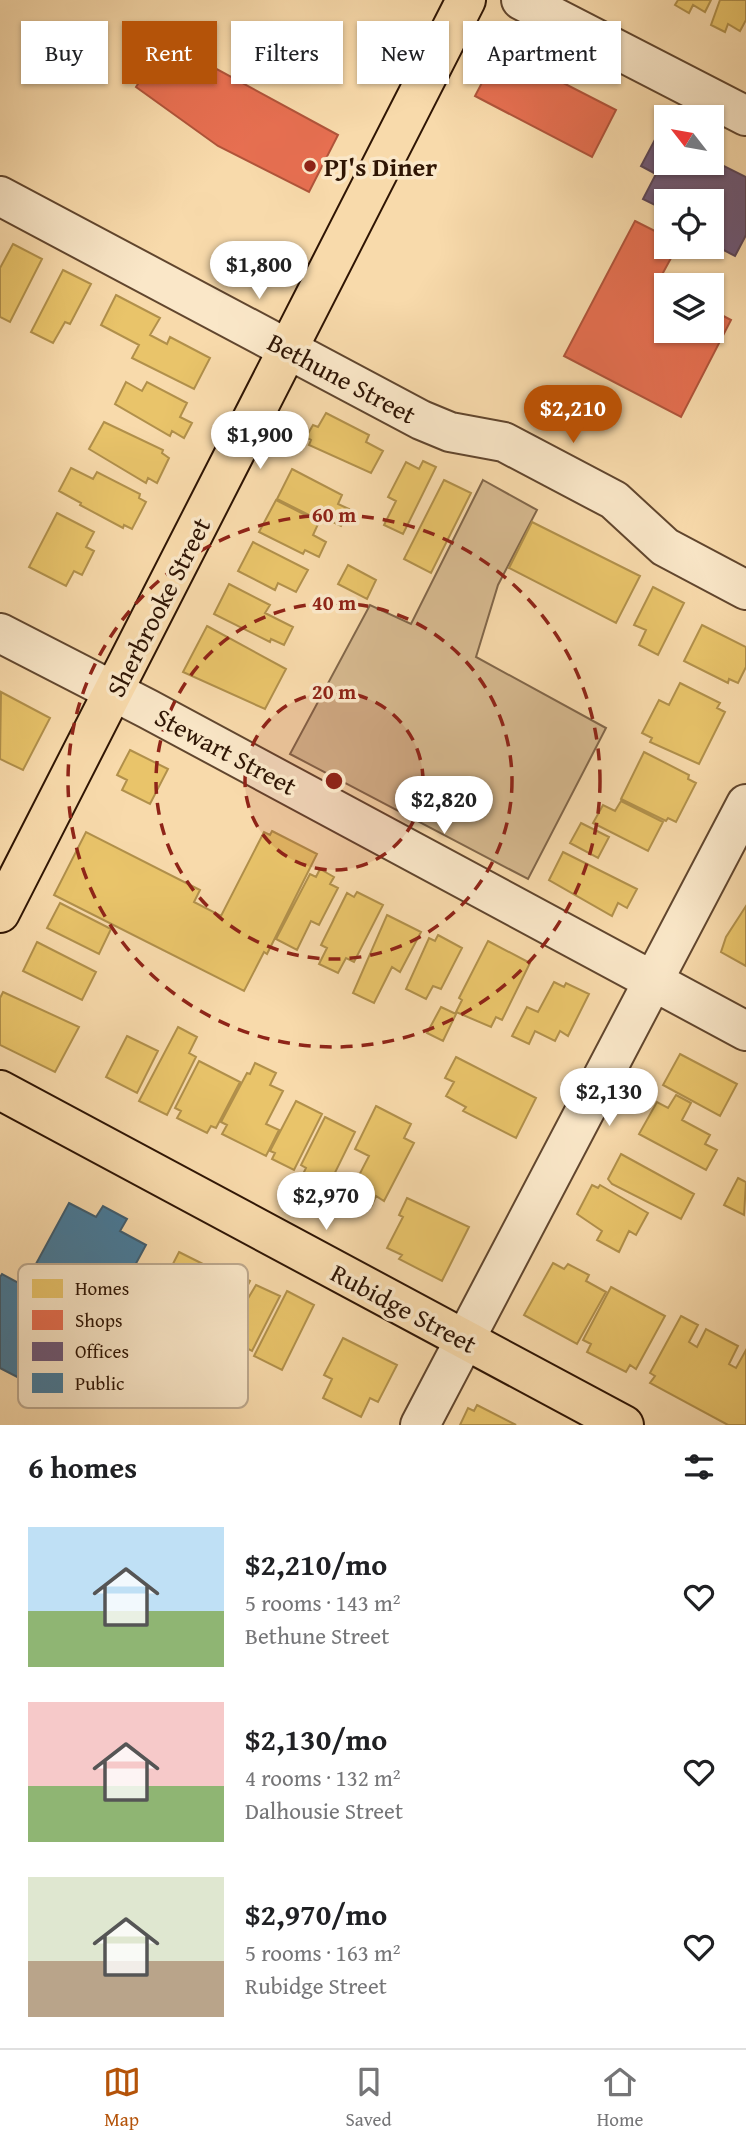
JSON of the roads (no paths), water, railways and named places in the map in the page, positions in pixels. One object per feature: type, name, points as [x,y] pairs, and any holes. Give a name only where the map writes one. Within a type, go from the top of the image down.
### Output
[{"type":"main road","name":"Sherbrooke Street","points":[[0,913],[466,0]]},
{"type":"main road","name":"Rubidge Street","points":[[0,1090],[624,1425]]},
{"type":"street","points":[[521,0],[746,116]]},
{"type":"street","name":"Bethune Street","points":[[0,197],[421,420],[450,432],[504,442],[614,500],[665,547],[746,590]]},
{"type":"street","name":"Stewart Street","points":[[0,633],[746,1031]]},
{"type":"street","points":[[420,1425],[746,804]]},
{"type":"place","name":"PJ's Diner","points":[[310,166]]}]
